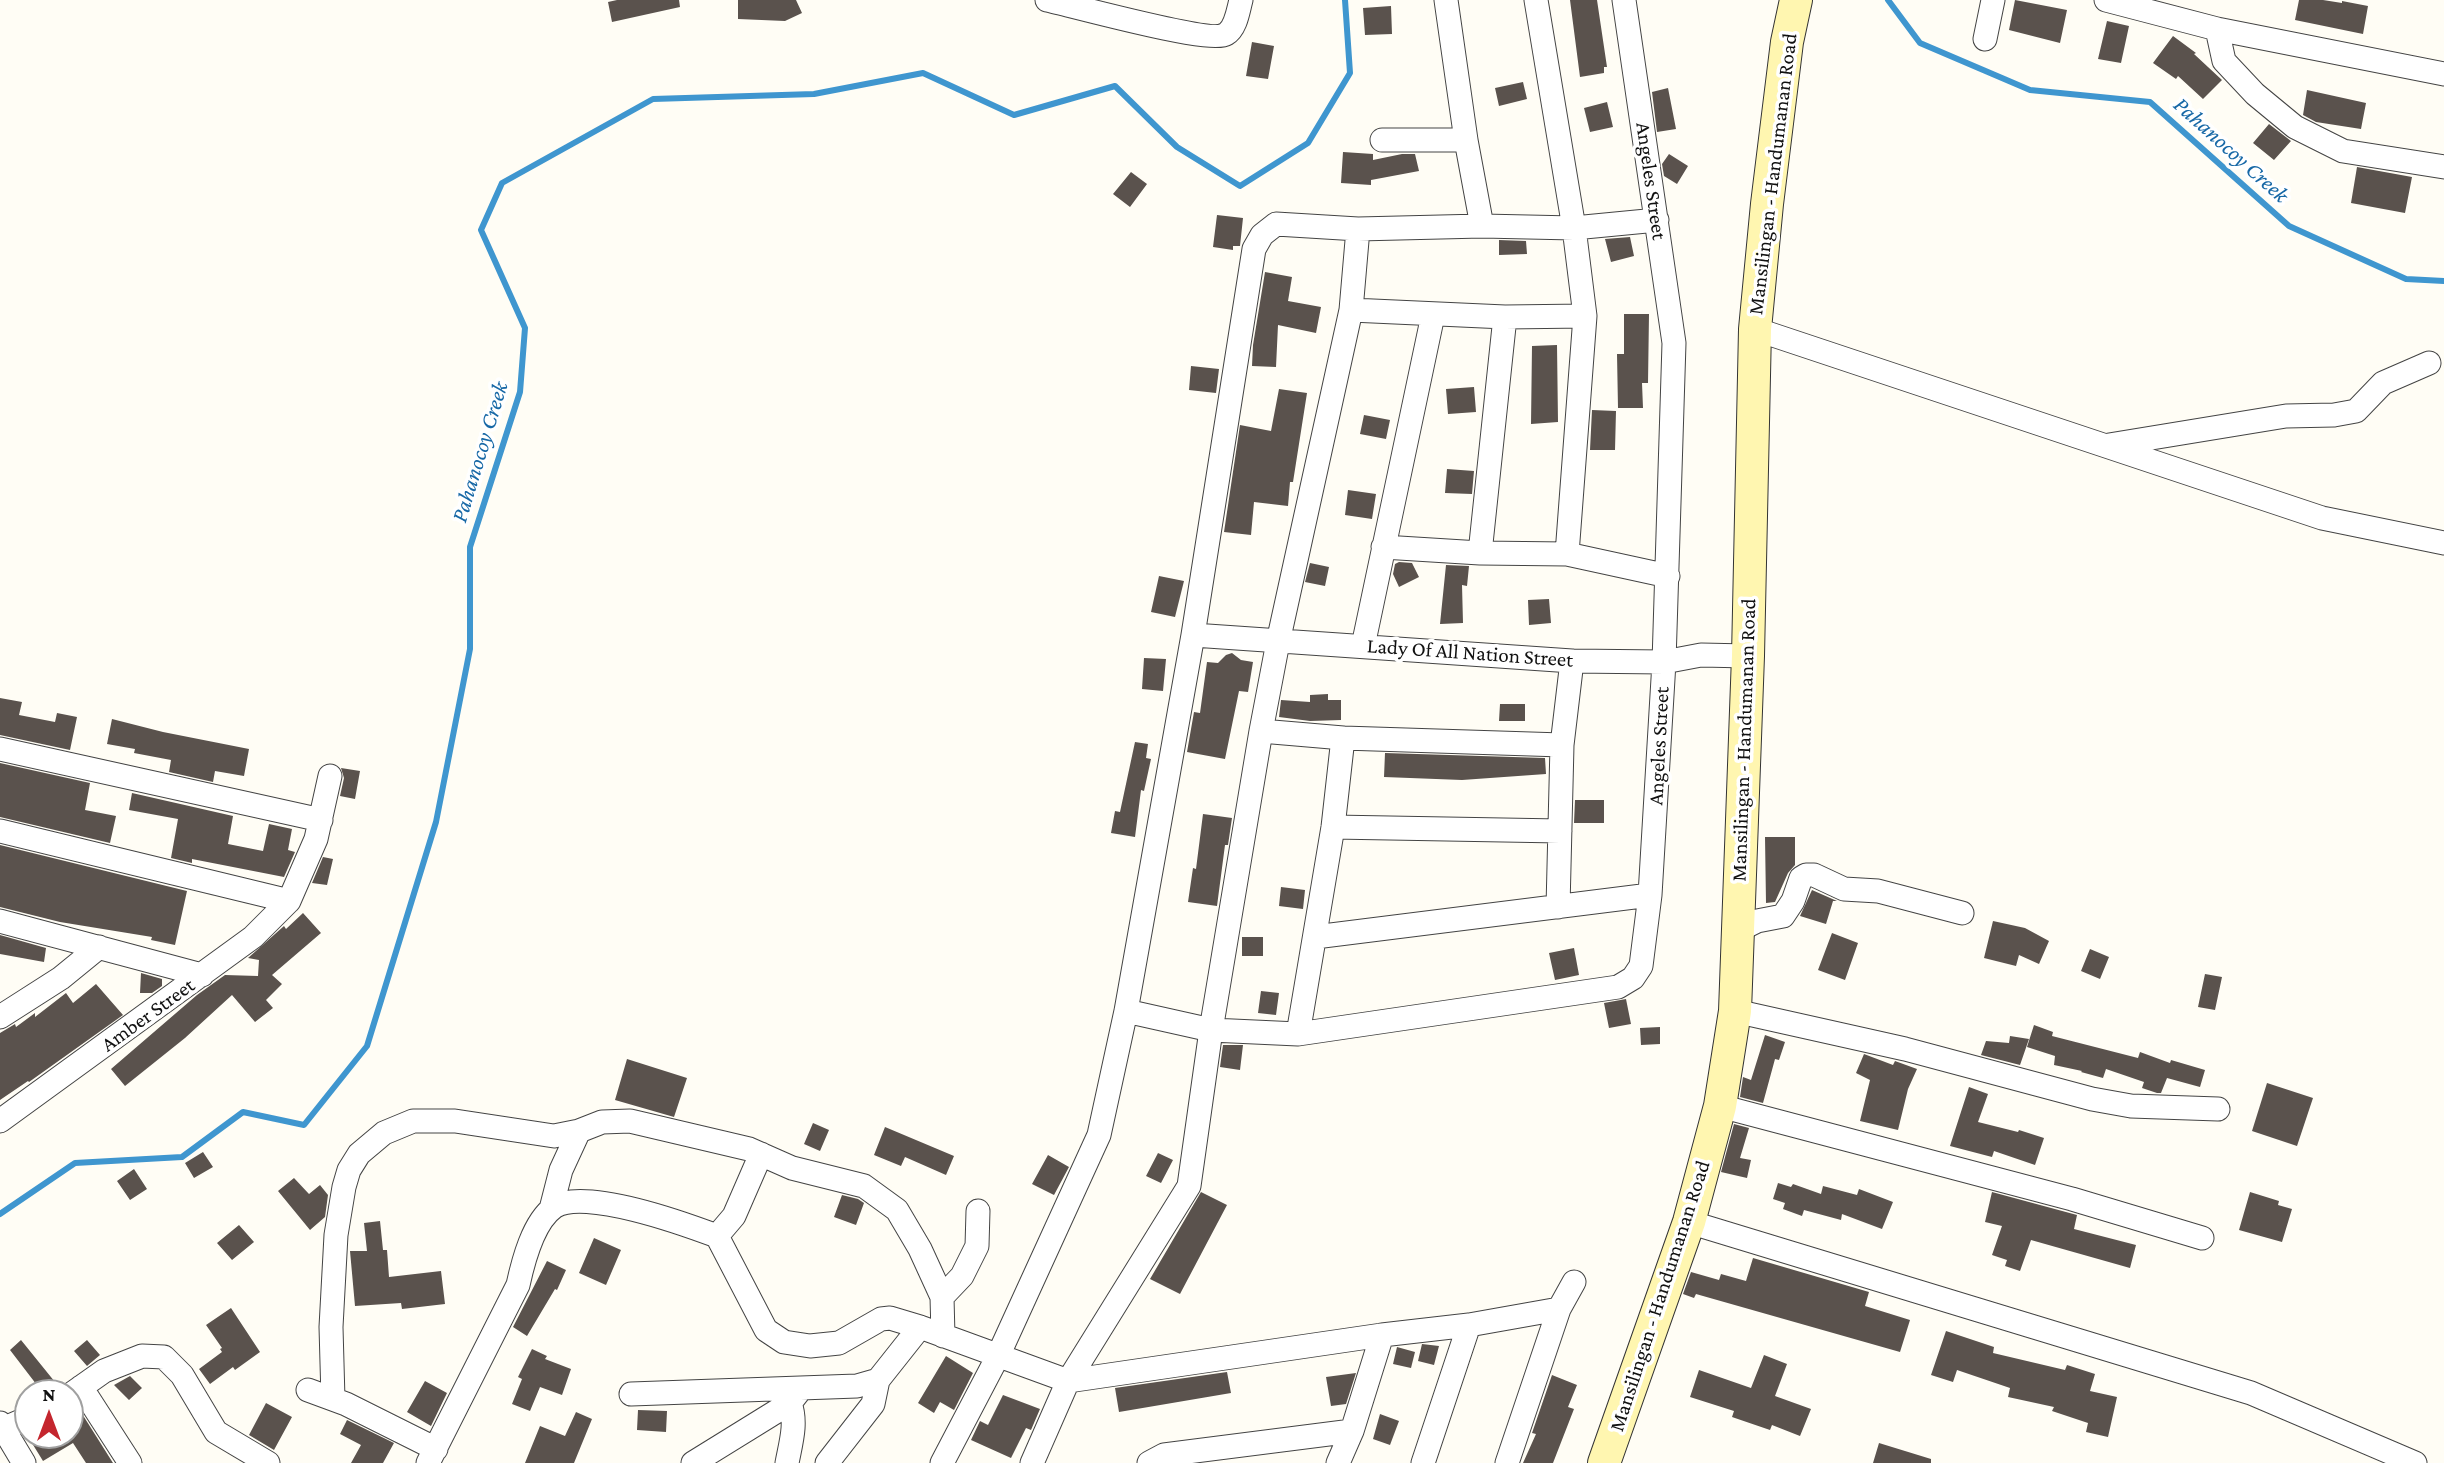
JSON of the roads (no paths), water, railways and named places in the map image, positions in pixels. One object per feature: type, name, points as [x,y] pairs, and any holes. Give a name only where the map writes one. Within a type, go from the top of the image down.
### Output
[{"type":"street","points":[[1047,0],[1195,34],[1220,37],[1229,33],[1234,26],[1241,0]]},
{"type":"street","points":[[1446,0],[1466,140],[1482,226]]},
{"type":"street","points":[[1536,0],[1574,228],[1585,316],[1567,554]]},
{"type":"street","name":"Angeles Street","points":[[1126,1012],[1210,1030],[1298,1034],[1618,987],[1633,978],[1641,966],[1650,895],[1664,662],[1674,343],[1624,0]]},
{"type":"street","name":"Mansilingan - Handumanan Road","points":[[1608,1462],[1689,1222],[1720,1106],[1735,1011],[1748,656],[1755,329],[1787,42],[1796,0]]},
{"type":"street","points":[[1985,39],[1993,0]]},
{"type":"street","points":[[2106,0],[2217,29],[2444,74]]},
{"type":"street","points":[[2217,29],[2224,61],[2255,94],[2295,127],[2343,151],[2444,167]]},
{"type":"street","points":[[1382,140],[1466,140]]},
{"type":"street","points":[[942,1463],[998,1356],[1099,1135],[1126,1012],[1193,635],[1254,249],[1262,235],[1276,224],[1358,229],[1482,226],[1574,228],[1657,220]]},
{"type":"street","points":[[1031,1463],[1068,1381],[1189,1185],[1210,1030],[1261,732],[1278,642],[1351,310],[1358,229]]},
{"type":"street","points":[[1351,310],[1505,317],[1585,316]]},
{"type":"street","points":[[1363,646],[1433,315]]},
{"type":"street","points":[[1480,553],[1505,317]]},
{"type":"street","points":[[1755,329],[2322,518],[2444,543]]},
{"type":"street","points":[[2106,445],[2286,416],[2334,415],[2356,411],[2383,383],[2429,363]]},
{"type":"street","points":[[1383,547],[1480,553],[1567,554],[1668,576]]},
{"type":"street","name":"Lady Of All Nation Street","points":[[1193,635],[1572,661],[1664,662],[1701,655],[1748,656]]},
{"type":"street","points":[[1558,906],[1562,745],[1572,661]]},
{"type":"street","points":[[1261,732],[1343,738],[1562,745]]},
{"type":"street","points":[[1298,1034],[1333,827],[1343,738]]},
{"type":"street","points":[[0,748],[321,820]]},
{"type":"street","points":[[0,831],[289,901],[316,839],[330,776]]},
{"type":"street","points":[[1333,827],[1560,831]]},
{"type":"street","points":[[1739,930],[1757,920],[1783,916],[1793,901],[1801,878],[1806,875],[1814,875],[1844,889],[1878,891],[1962,913]]},
{"type":"street","points":[[1315,937],[1650,895]]},
{"type":"street","name":"Amber Street","points":[[0,1121],[253,937],[289,901]]},
{"type":"street","points":[[0,921],[202,975]]},
{"type":"street","points":[[0,1017],[61,978],[99,947]]},
{"type":"street","points":[[1735,1011],[1905,1049],[2092,1099],[2131,1106],[2218,1109]]},
{"type":"street","points":[[1720,1106],[2072,1199],[2202,1238]]},
{"type":"street","points":[[333,1399],[331,1327],[336,1235],[344,1187],[349,1170],[359,1154],[384,1133],[413,1121],[455,1121],[554,1136],[579,1131],[601,1122],[630,1121],[749,1149],[792,1168],[864,1185],[897,1210],[920,1249],[942,1297],[943,1336]]},
{"type":"street","points":[[307,1390],[333,1399],[432,1456],[518,1285],[525,1254],[551,1209],[561,1170],[579,1131]]},
{"type":"street","points":[[717,1236],[734,1216],[761,1154]]},
{"type":"street","points":[[551,1209],[562,1203],[591,1203],[650,1212],[717,1236],[766,1330],[784,1342],[810,1346],[839,1343],[881,1319],[890,1318],[1068,1381],[1382,1335],[1469,1325],[1559,1309]]},
{"type":"street","points":[[942,1297],[962,1276],[977,1246],[978,1211]]},
{"type":"street","points":[[1689,1222],[2251,1392],[2414,1463]]},
{"type":"street","points":[[1507,1463],[1559,1309],[1574,1282]]},
{"type":"street","points":[[1423,1463],[1469,1325]]},
{"type":"street","points":[[827,1463],[873,1404],[878,1380],[920,1327]]},
{"type":"street","points":[[1338,1463],[1352,1431],[1382,1335]]},
{"type":"street","points":[[84,1385],[104,1371],[142,1356],[164,1357],[182,1375],[216,1432],[268,1463]]},
{"type":"street","points":[[631,1394],[795,1396],[878,1380]]},
{"type":"street","points":[[693,1463],[795,1396]]},
{"type":"street","points":[[786,1463],[794,1430],[795,1396]]},
{"type":"street","points":[[84,1403],[130,1463]]},
{"type":"street","points":[[1,1427],[24,1463]]},
{"type":"street","points":[[1149,1463],[1164,1455],[1352,1431]]},
{"type":"waterway","name":"Pahanocoy Creek","points":[[0,1214],[75,1163],[182,1157],[243,1112],[304,1125],[367,1046],[436,822],[470,649],[470,547],[520,392],[525,328],[481,230],[502,183],[653,99],[814,94],[923,73],[1014,115],[1115,86],[1177,147],[1240,186],[1308,143],[1350,73],[1345,0]]},
{"type":"waterway","name":"Pahanocoy Creek","points":[[1888,0],[1920,43],[2030,90],[2150,102],[2289,226],[2406,279],[2444,281]]}]
